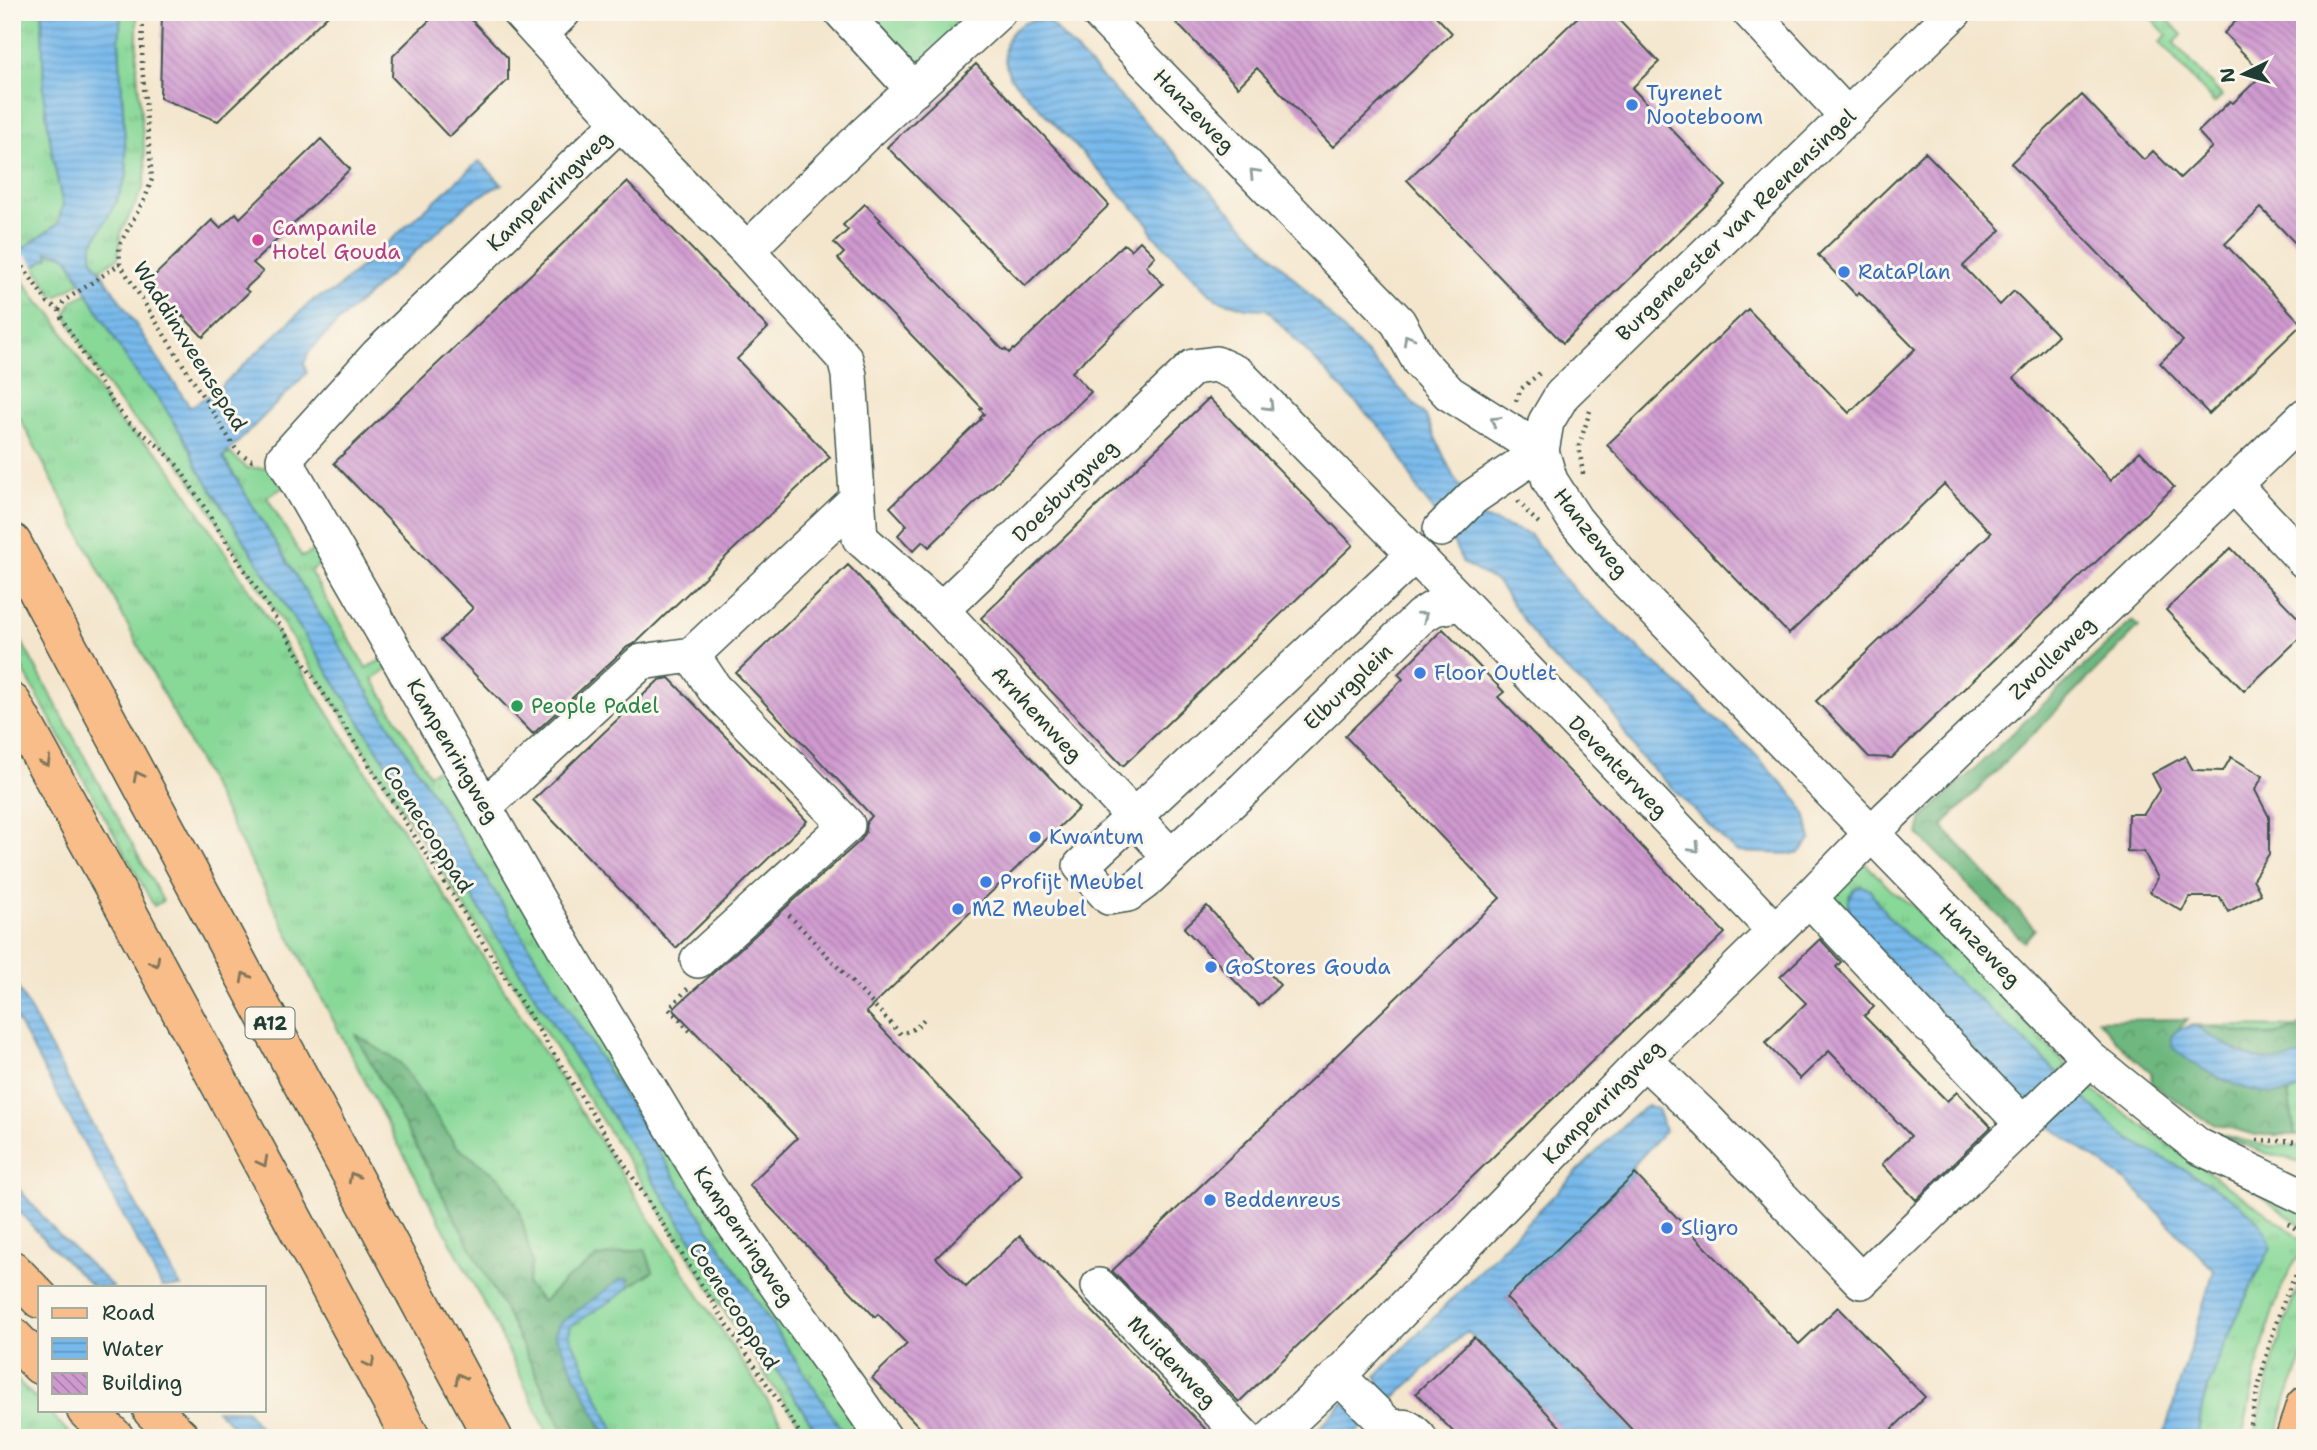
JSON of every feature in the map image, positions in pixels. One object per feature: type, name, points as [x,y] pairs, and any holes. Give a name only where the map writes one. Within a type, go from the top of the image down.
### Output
[{"type":"main road","name":"A12","points":[[12,515],[47,608]]},
{"type":"main road","name":"A12","points":[[12,543],[493,1438]]},
{"type":"main road","points":[[12,703],[411,1438]]},
{"type":"main road","points":[[12,1270],[38,1297]]},
{"type":"main road","points":[[12,1336],[38,1363]]},
{"type":"main road","points":[[2295,1438],[2305,1406]]},
{"type":"main road","points":[[88,1412],[115,1438]]},
{"type":"main road","points":[[154,1412],[181,1438]]},
{"type":"street","points":[[842,12],[914,90]]},
{"type":"street","points":[[747,250],[864,135],[998,12]]},
{"type":"street","name":"Hanzeweg","points":[[1098,12],[1398,322],[1420,362],[1449,393],[1541,451],[1550,481],[1575,520],[1620,574],[1872,833],[2082,1067],[2210,1138],[2305,1170]]},
{"type":"street","points":[[1750,12],[1848,117]]},
{"type":"street","name":"Burgemeester van Reenensingel","points":[[1541,451],[1546,422],[1562,395],[1954,12]]},
{"type":"street","name":"Kampenringweg","points":[[541,20],[620,122],[747,250],[845,359],[849,374],[857,499]]},
{"type":"street","name":"Kampenringweg","points":[[620,122],[378,355],[284,459],[589,989],[707,1185],[884,1438]]},
{"type":"street","name":"Doesburgweg","points":[[941,610],[1193,367],[1216,364],[1238,374],[1462,603]]},
{"type":"street","name":"Zwolleweg","points":[[1872,833],[2305,416]]},
{"type":"street","points":[[1441,529],[1473,497],[1541,451]]},
{"type":"street","points":[[2233,484],[2305,561]]},
{"type":"street","points":[[485,806],[641,662],[692,655],[857,499]]},
{"type":"street","points":[[857,499],[860,538],[941,610]]},
{"type":"street","name":"Elburgplein","points":[[1414,555],[1081,866],[1109,897],[1128,894],[1171,857],[1420,617],[1434,608],[1462,603]]},
{"type":"street","name":"Deventerweg","points":[[1462,603],[1774,930]]},
{"type":"street","name":"Arnhemweg","points":[[941,610],[1134,818]]},
{"type":"street","points":[[692,655],[714,688],[846,825],[698,960]]},
{"type":"street","points":[[1207,750],[1244,789]]},
{"type":"street","points":[[1134,818],[1171,857]]},
{"type":"street","name":"Kampenringweg","points":[[1272,1438],[1338,1376],[1644,1060],[1872,833]]},
{"type":"street","points":[[1809,898],[1935,1031],[2027,1121]]},
{"type":"street","points":[[1644,1060],[1705,1118],[1861,1280],[2082,1067]]},
{"type":"street","name":"Hanzeweg","points":[[2145,1104],[2198,1146],[2305,1197]]},
{"type":"street","name":"Muidenweg","points":[[1099,1286],[1245,1438]]},
{"type":"street","points":[[1338,1376],[1399,1435]]},
{"type":"path","name":"Waddinxveensepad","points":[[143,12],[142,65],[152,179],[119,246],[120,264],[237,451]]},
{"type":"path","points":[[59,310],[64,301],[120,264]]},
{"type":"path","name":"Coenecooppad","points":[[12,271],[22,265],[47,302],[59,310],[110,399],[128,422],[161,448],[178,467],[726,1323],[803,1438]]},
{"type":"path","points":[[769,894],[901,1034],[916,1028],[924,1019]]},
{"type":"path","points":[[690,1031],[669,1009],[707,968],[698,960]]},
{"type":"path","points":[[2247,1438],[2283,1305],[2305,1261]]},
{"type":"green space","points":[[12,12],[42,12],[44,98],[63,205],[58,224],[12,256]]},
{"type":"green space","points":[[121,12],[137,12],[137,70],[146,170],[143,189],[121,232],[118,258],[99,270],[92,258],[92,245],[127,176],[119,42]]},
{"type":"green space","points":[[864,12],[975,12],[926,61],[912,63]]},
{"type":"green space","points":[[2145,12],[2161,12],[2182,35],[2174,43],[2222,96],[2214,103],[2160,42],[2167,35]]},
{"type":"green space","points":[[48,252],[65,255],[81,282],[58,296],[52,295],[35,266],[49,257]]},
{"type":"green space","points":[[20,275],[39,303],[52,314],[121,424],[157,452],[172,471],[792,1438],[617,1438],[569,1335],[570,1326],[653,1271],[564,1281],[543,1303],[527,1285],[532,1263],[520,1211],[501,1179],[456,1146],[400,1063],[357,1035],[509,1318],[567,1438],[550,1438],[497,1328],[382,1114],[12,403],[12,280]]},
{"type":"green space","points":[[87,293],[143,383],[175,421],[197,467],[693,1243],[821,1438],[810,1438],[768,1379],[183,468],[130,415],[103,380],[66,314],[72,302]]},
{"type":"green space","points":[[230,453],[247,468],[273,468],[284,487],[267,497],[302,557],[319,548],[326,561],[310,571],[366,668],[383,659],[389,669],[373,679],[429,774],[445,765],[871,1438],[847,1438],[676,1179],[318,612],[223,457]]},
{"type":"green space","points":[[2132,621],[2139,627],[1942,826],[2035,929],[2024,942],[1918,834],[1922,818]]},
{"type":"green space","points":[[12,624],[163,901],[154,906],[12,650]]},
{"type":"green space","points":[[1865,863],[1893,892],[1920,911],[2067,1066],[2058,1074],[1893,922],[1870,889],[1854,889],[1849,896],[1850,920],[2026,1100],[2026,1105],[1831,907],[1827,889]]},
{"type":"green space","points":[[2188,1019],[2172,1036],[2207,1070],[2239,1085],[2261,1091],[2288,1093],[2295,1135],[2256,1135],[2202,1118],[2152,1084],[2151,1072],[2126,1051],[2098,1020]]},
{"type":"green space","points":[[2305,1020],[2305,1053],[2276,1061],[2247,1055],[2194,1025],[2267,1035],[2294,1029]]},
{"type":"green space","points":[[2209,1026],[2299,1027],[2288,1032],[2265,1035]]},
{"type":"green space","points":[[355,1034],[400,1063],[456,1146],[501,1179],[520,1211],[532,1263],[527,1285],[543,1302],[564,1281],[598,1257],[645,1249],[653,1271],[629,1287],[629,1279],[555,1334],[607,1438],[567,1438],[509,1318]]},
{"type":"green space","points":[[2085,1085],[2286,1227],[2300,1240],[2301,1253],[2280,1292],[2271,1316],[2242,1438],[2196,1438],[2203,1401],[2220,1357],[2271,1248],[2222,1192],[2121,1134],[2077,1092]]},
{"type":"green space","points":[[2305,1087],[2305,1135],[2295,1135],[2288,1093]]},
{"type":"green space","points":[[2213,1133],[2267,1146],[2305,1146],[2305,1163],[2266,1153]]},
{"type":"green space","points":[[2204,1156],[2305,1205],[2305,1228]]},
{"type":"green space","points":[[2305,1273],[2305,1353],[2287,1397],[2276,1438],[2254,1438],[2281,1333]]},
{"type":"green space","points":[[12,1375],[38,1401],[38,1412],[49,1412],[74,1438],[17,1438],[12,1433]]},
{"type":"water","points":[[42,12],[121,12],[119,42],[127,176],[92,245],[92,258],[190,407],[216,391],[314,299],[333,292],[479,161],[502,184],[471,201],[337,323],[309,352],[304,364],[307,373],[223,457],[676,1179],[847,1438],[821,1438],[693,1243],[197,467],[190,448],[156,394],[143,383],[124,355],[70,260],[62,254],[47,252],[49,257],[12,280],[12,256],[58,224],[63,205],[44,98]]},
{"type":"water","points":[[1045,18],[1425,415],[1453,476],[1484,518],[1529,534],[1575,591],[1751,750],[1797,799],[1806,816],[1811,839],[1798,854],[1736,852],[1638,754],[1609,708],[1546,652],[1497,582],[1463,563],[1446,526],[1419,492],[1385,433],[1266,309],[1246,308],[1216,299],[1152,234],[1149,224],[1010,77],[1005,55],[1009,37],[1023,24]]},
{"type":"water","points":[[1861,886],[1870,889],[1893,922],[2039,1054],[2117,1130],[2231,1198],[2251,1214],[2265,1231],[2271,1248],[2220,1357],[2203,1401],[2196,1438],[2163,1438],[2214,1270],[2130,1184],[2045,1123],[1850,920],[1850,895]]},
{"type":"water","points":[[12,977],[180,1286],[161,1286],[12,1011]]},
{"type":"water","points":[[2194,1025],[2219,1041],[2261,1059],[2291,1059],[2305,1053],[2305,1087],[2285,1093],[2265,1093],[2236,1085],[2207,1072],[2172,1047],[2172,1036],[2177,1030]]},
{"type":"water","points":[[1648,1105],[1657,1109],[1665,1131],[1632,1167],[1635,1174],[1506,1298],[1640,1438],[1571,1438],[1467,1331],[1395,1397],[1382,1393],[1376,1376],[1630,1118]]},
{"type":"water","points":[[12,1181],[55,1231],[112,1286],[92,1286],[12,1203]]},
{"type":"water","points":[[621,1279],[629,1279],[629,1287],[571,1326],[569,1334],[617,1438],[607,1438],[555,1334],[559,1324]]},
{"type":"water","points":[[1343,1403],[1368,1421],[1351,1438],[1309,1438]]},
{"type":"water","points":[[219,1412],[248,1412],[268,1438],[245,1438]]},
{"type":"pier","points":[[27,255],[36,269],[22,278],[19,275],[12,279],[12,264]]},
{"type":"building","points":[[162,12],[331,12],[218,121],[160,98]]},
{"type":"building","points":[[438,12],[464,12],[508,58],[508,80],[449,137],[392,77],[393,56]]},
{"type":"building","points":[[1166,12],[1432,12],[1452,33],[1333,147],[1257,68],[1238,87]]},
{"type":"building","points":[[1583,12],[1611,12],[1659,62],[1632,88],[1726,186],[1563,343],[1407,180]]},
{"type":"building","points":[[2245,12],[2305,12],[2305,253],[2261,208],[2225,244],[2302,324],[2209,414],[2160,363],[2183,341],[2011,163],[2082,95],[2144,160],[2153,151],[2180,178],[2212,147],[2198,132],[2263,74],[2224,33]]},
{"type":"building","points":[[976,64],[1109,205],[1025,286],[887,147]]},
{"type":"building","name":"Campanile Hotel Gouda","points":[[321,139],[350,169],[253,263],[263,272],[245,289],[249,292],[203,337],[183,316],[179,320],[165,305],[168,302],[149,281],[212,220],[220,228],[236,213],[240,218]]},
{"type":"building","points":[[1925,152],[2001,230],[1963,266],[2000,305],[2014,291],[2058,336],[2014,378],[2111,480],[2140,451],[2174,487],[1892,758],[1869,757],[1816,701],[1991,533],[1944,484],[1789,634],[1607,445],[1748,309],[1849,413],[1915,349],[1859,292],[1856,295],[1818,255]]},
{"type":"building","points":[[627,182],[768,328],[737,359],[830,457],[637,642],[627,647],[533,734],[441,640],[473,608],[334,463]]},
{"type":"building","points":[[865,204],[1003,350],[1009,353],[1124,244],[1131,250],[1140,241],[1155,256],[1146,266],[1163,284],[1072,372],[1091,392],[929,547],[923,541],[913,551],[898,535],[907,525],[890,507],[984,414],[980,409],[982,408],[838,259],[844,253],[834,243],[848,230],[843,225]]},
{"type":"building","points":[[1209,398],[1353,545],[1123,766],[981,618]]},
{"type":"building","points":[[2231,548],[2305,625],[2305,633],[2244,691],[2166,610]]},
{"type":"building","points":[[848,565],[1079,808],[866,1012],[1022,1174],[936,1258],[966,1287],[1020,1236],[1214,1438],[930,1438],[872,1378],[907,1344],[878,1314],[875,1317],[749,1185],[797,1138],[673,1009],[861,840],[866,832],[867,822],[872,816],[736,673]]},
{"type":"building","points":[[1443,629],[1504,692],[1498,697],[1725,933],[1239,1402],[1112,1271],[1500,898],[1345,736],[1403,679],[1398,674]]},
{"type":"building","points":[[669,678],[807,821],[676,948],[533,800],[659,680]]},
{"type":"building","points":[[2185,756],[2193,770],[2223,771],[2231,757],[2263,776],[2255,790],[2269,817],[2269,854],[2253,879],[2261,894],[2228,912],[2220,897],[2190,897],[2182,911],[2150,892],[2158,878],[2144,852],[2127,851],[2128,814],[2144,814],[2160,789],[2152,774]]},
{"type":"building","points":[[1207,906],[1280,985],[1259,1006],[1184,928]]},
{"type":"building","points":[[1820,939],[1841,962],[1836,967],[1874,1007],[1864,1016],[1947,1101],[1957,1092],[1991,1127],[1916,1200],[1882,1164],[1911,1136],[1829,1051],[1800,1079],[1765,1043],[1806,1003],[1780,977]]},
{"type":"building","points":[[1635,1174],[1799,1344],[1838,1307],[1925,1397],[1883,1438],[1640,1438],[1506,1298]]},
{"type":"building","points":[[1474,1337],[1571,1438],[1459,1438],[1416,1393]]},
{"type":"place","name":"Tyrenet Nooteboom","points":[[1632,105]]},
{"type":"place","name":"Campanile Hotel Gouda","points":[[258,240]]},
{"type":"place","name":"RataPlan","points":[[1844,272]]},
{"type":"place","name":"Floor Outlet","points":[[1420,673]]},
{"type":"place","name":"People Padel","points":[[517,706]]},
{"type":"place","name":"Kwantum","points":[[1035,837]]},
{"type":"place","name":"Profijt Meubel","points":[[986,882]]},
{"type":"place","name":"MZ Meubel","points":[[958,909]]},
{"type":"place","name":"GoStores Gouda","points":[[1211,967]]},
{"type":"place","name":"Beddenreus","points":[[1210,1200]]},
{"type":"place","name":"Sligro","points":[[1667,1228]]}]
